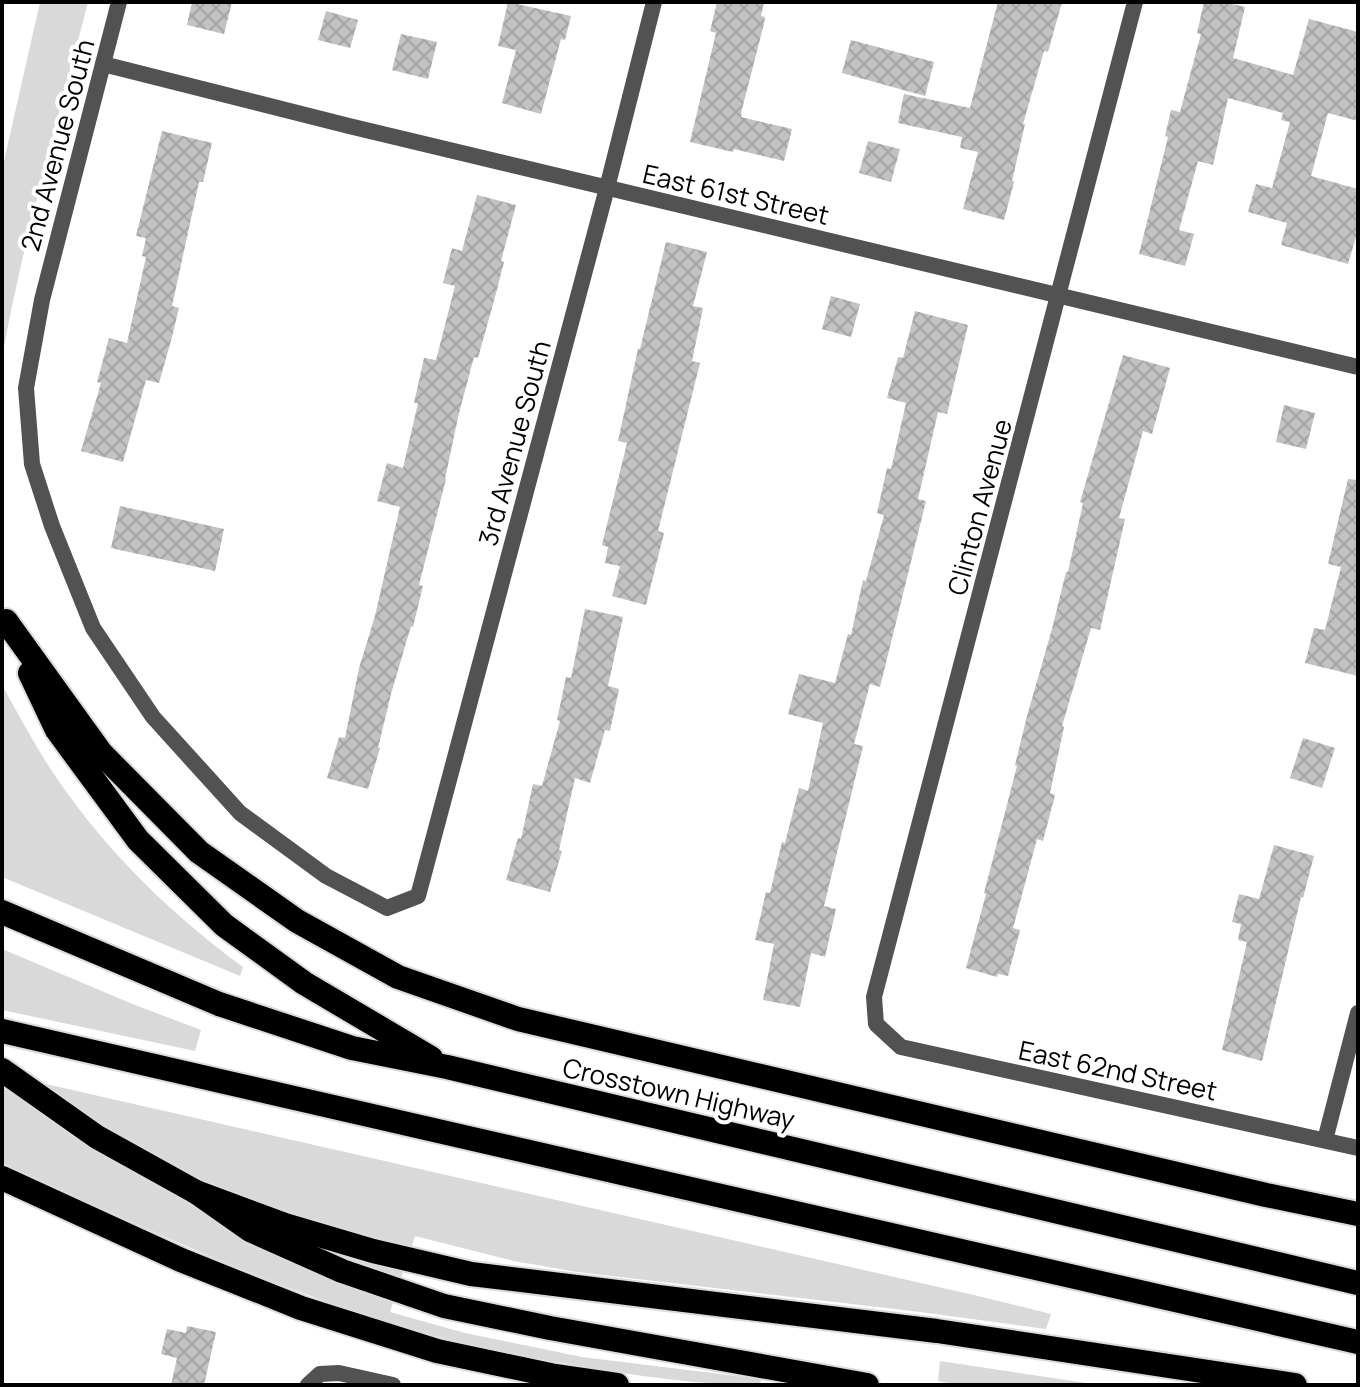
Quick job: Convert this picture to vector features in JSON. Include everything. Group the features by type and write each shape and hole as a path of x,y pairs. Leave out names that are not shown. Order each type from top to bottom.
{"highway":[{"path":"4,614 57,730 138,840 224,925 258,950 304,983 447,1067"},
{"path":"4,614 101,753 199,852 297,921 398,977 518,1019 1358,1214"},
{"name":"Crosstown Highway","path":"2,912 219,1004 352,1048 447,1067 1358,1283"},
{"path":"2,1031 1358,1342"},
{"path":"2,1070 97,1137 196,1192 250,1230 342,1271 444,1306 867,1385"},
{"path":"2,1178 181,1260 301,1308 437,1351 555,1376 617,1385"},
{"path":"196,1192 285,1225 373,1251 471,1274 937,1331 1295,1385"}],"street":[{"name":"2nd Avenue South","path":"119,2 42,300 26,388 32,464 52,526 93,628 153,717 240,813 326,876 387,908 418,896"},
{"name":"3rd Avenue South","path":"418,896 654,2"},
{"name":"Clinton Avenue","path":"876,1024 874,997 1135,2"},
{"name":"East 61st Street","path":"103,64 334,123 1358,367"},
{"path":"1325,1140 1358,1013"},
{"name":"East 62nd Street","path":"876,1024 901,1047 1358,1148"},
{"path":"314,1380 339,1373 393,1385"}],"shaded area":[{"path":"40,2 88,2 31,223 2,357 2,170"},
{"path":"2,685 50,769 98,833 166,904 243,967 240,976 2,877"},
{"path":"2,949 201,1030 195,1051 2,1010"},
{"path":"2,1074 1051,1314 1046,1329 577,1272 514,1261 415,1236 390,1312 465,1333 582,1357 761,1379 760,1385 669,1379 579,1366 462,1343 370,1317 263,1278 2,1163"},
{"path":"940,1361 1100,1385 959,1385 938,1381"}],"building":[{"path":"192,2 232,2 224,34 187,25"},
{"path":"508,2 571,16 565,40 561,39 541,114 502,103 516,50 498,46"},
{"path":"717,2 764,2 761,16 765,17 764,24 741,117 792,129 784,161 690,142 716,33 710,31"},
{"path":"998,2 1062,2 1023,124 1014,182 1004,220 963,209 978,152 960,148 962,137 898,123 904,94 970,108"},
{"path":"1204,2 1245,7 1233,58 1293,75 1309,19 1358,32 1358,121 1328,113 1311,176 1358,189 1358,230 1348,264 1281,245 1287,223 1248,212 1256,184 1272,188 1290,122 1281,120 1283,113 1228,98 1213,165 1198,161 1179,230 1194,234 1185,266 1139,254 1168,137 1165,136 1171,110 1180,112 1201,34 1197,33"},
{"path":"326,11 358,20 350,48 318,40"},
{"path":"401,34 437,42 428,79 392,70"},
{"path":"851,40 934,62 925,96 842,73"},
{"path":"162,131 212,143 203,182 199,182 172,306 179,308 172,337 159,383 146,380 123,462 81,451 101,383 97,382 109,338 127,343 146,257 142,256 146,238 136,236"},
{"path":"868,141 900,149 891,182 859,173"},
{"path":"477,195 516,205 495,297 459,413 419,585 423,586 391,694 368,789 327,778 339,737 345,738 359,668 375,616 400,507 377,501 387,463 403,468 418,403 414,403 424,358 436,360 455,286 443,283 452,248 462,251"},
{"path":"666,242 707,252 693,306 703,308 692,361 700,363 658,531 664,533 646,605 612,596 620,566 605,563 608,547 602,545 627,443 618,441"},
{"path":"831,296 860,304 851,337 822,329"},
{"path":"915,311 968,325 947,414 938,412 918,499 926,501 880,687 870,684 854,744 863,746 824,906 836,909 825,957 811,953 800,1007 763,1000 774,944 755,940 766,892 770,893 799,788 808,791 823,723 788,714 799,674 835,683 848,634 851,635 863,580 866,581 884,515 877,513 906,403 887,398 898,357 903,358"},
{"path":"1123,355 1170,368 1152,434 1143,431 1119,518 1125,519 1100,630 1091,628 1062,726 1050,793 1055,795 1043,841 1037,839 1013,928 1020,930 1008,976 998,974 997,977 966,968 1027,716 1068,572 1083,503 1080,502"},
{"path":"1284,405 1315,413 1306,449 1276,442"},
{"path":"1348,479 1358,480 1358,676 1305,663 1314,628 1325,630 1341,567 1328,564"},
{"path":"120,506 224,529 215,571 111,548"},
{"path":"585,609 623,617 608,686 619,689 610,731 605,730 590,783 575,778 559,850 562,851 550,892 506,880 518,838 521,839 533,784 542,786 560,721 557,720 566,677 571,678"},
{"path":"1303,738 1335,748 1322,788 1290,778"},
{"path":"1274,845 1314,856 1301,897 1262,1061 1222,1050 1247,942 1238,940 1241,924 1232,922 1239,894 1259,899"},
{"path":"187,1326 216,1332 204,1385 171,1385 177,1358 161,1354 167,1329 186,1333"}]}
